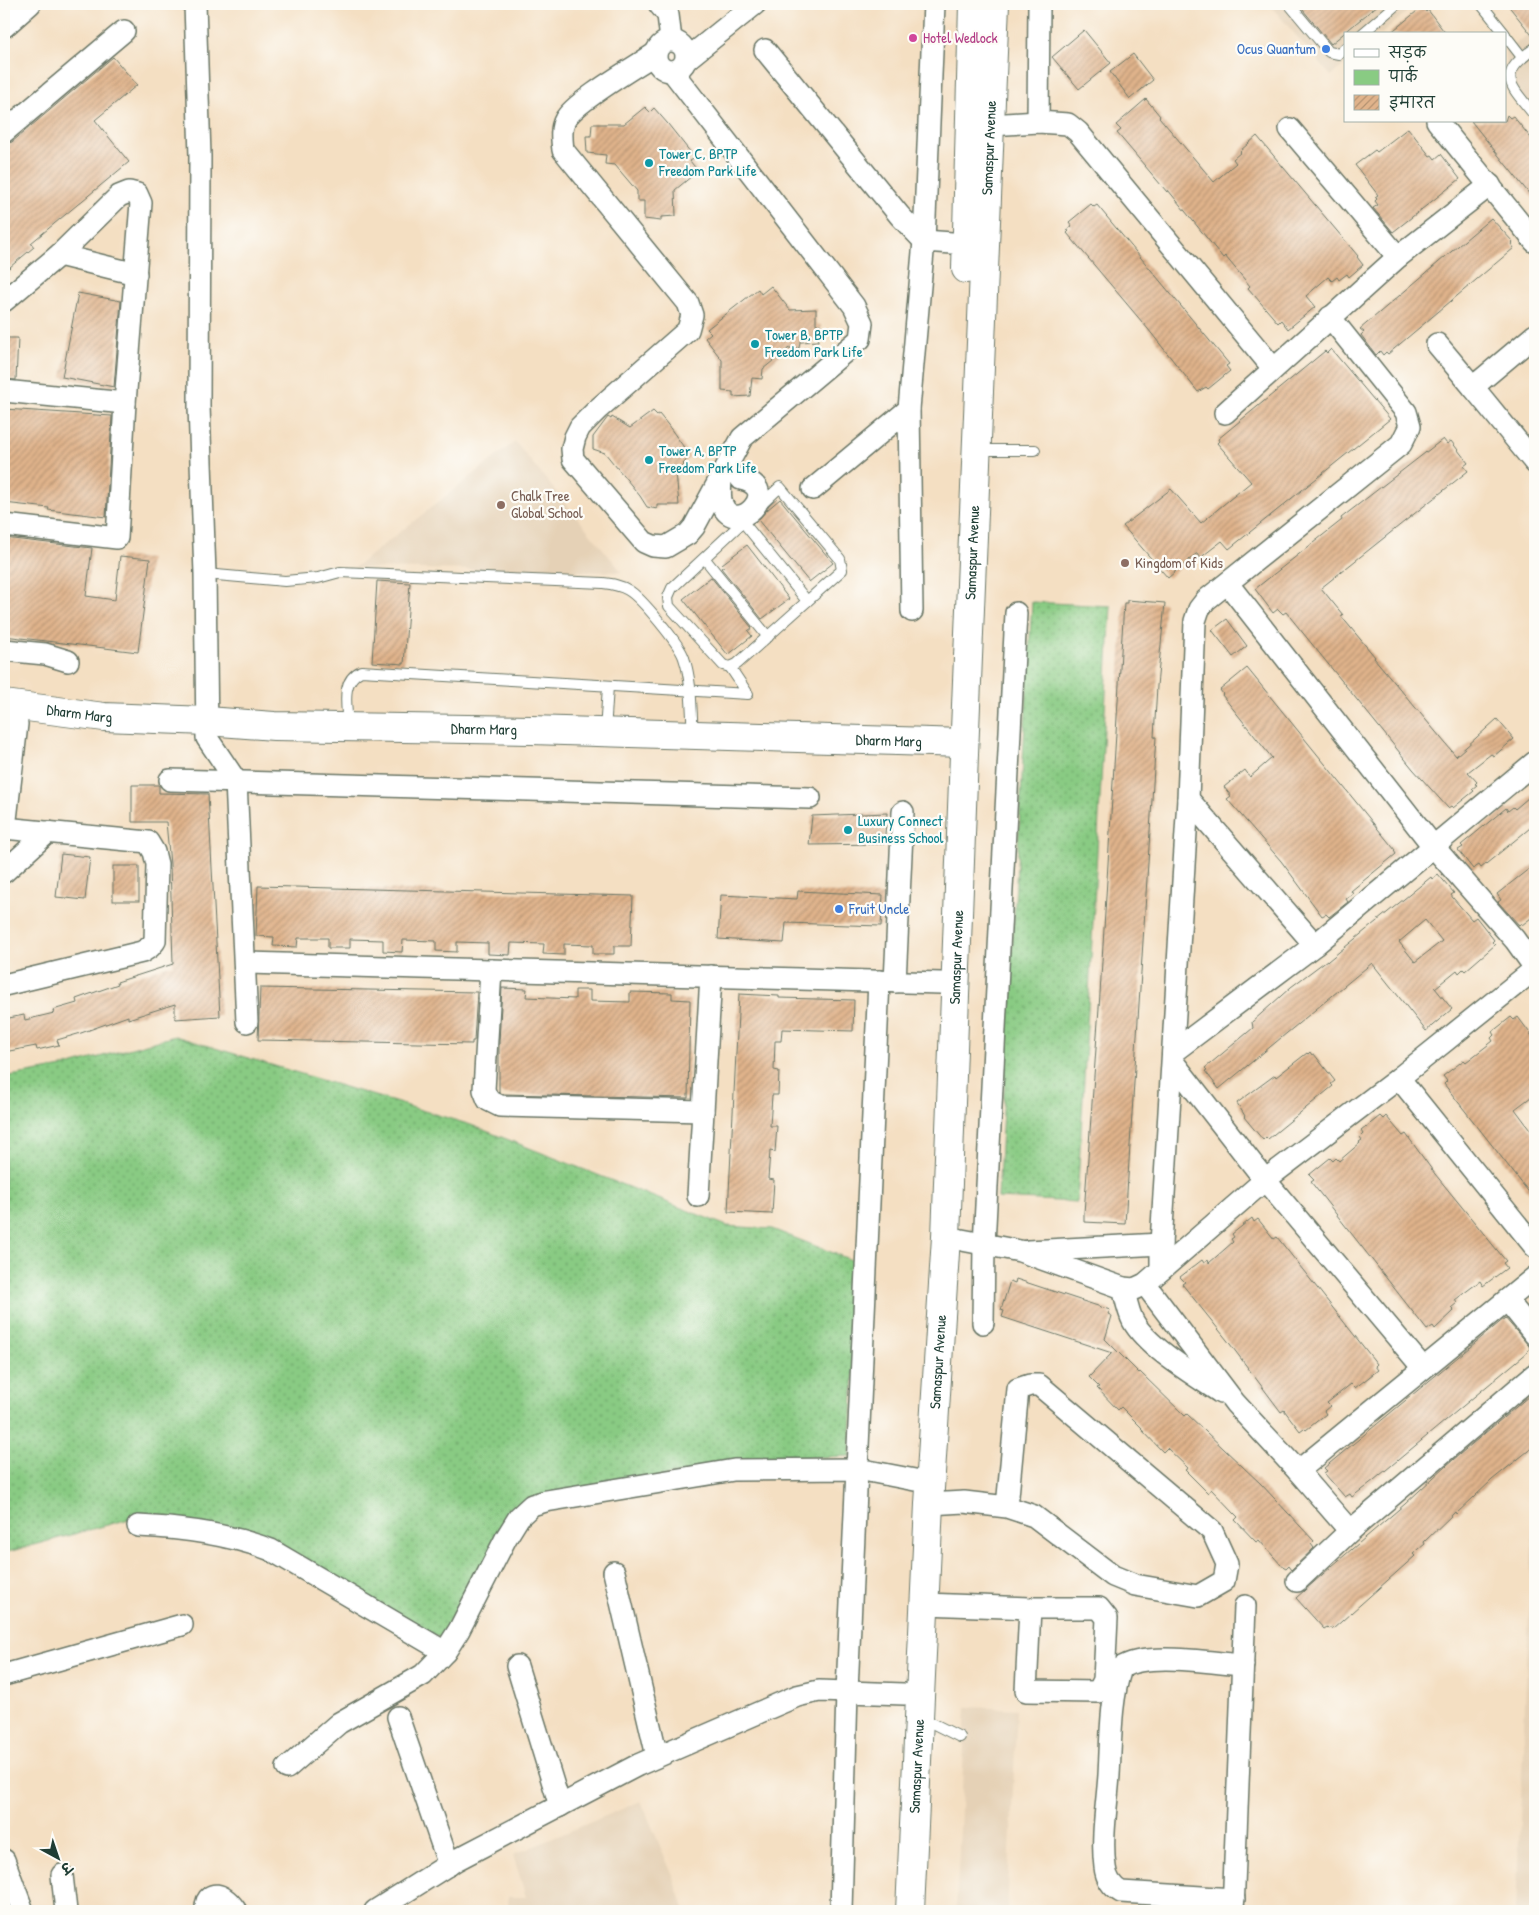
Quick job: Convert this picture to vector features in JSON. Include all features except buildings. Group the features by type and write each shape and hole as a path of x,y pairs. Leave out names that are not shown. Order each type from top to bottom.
{"main road":[{"name":"Samaspur Avenue","path":"893,1911 908,1776 920,1717 929,1504 946,1237 958,751 966,244 973,4"},
{"name":"Samaspur Avenue","path":"910,1911 908,1776 904,1694 941,983 958,751 976,450 995,4"},
{"name":"Dharm Marg","path":"8,717 104,717 207,730 958,751"},
{"name":"Dharm Marg","path":"207,730 274,726 605,732 693,735 958,751"}],"street":[{"path":"4,27 30,4"},
{"path":"195,4 200,156 199,406 205,574 207,730 236,782 247,1022"},
{"path":"659,4 668,15 664,46 657,62 663,69 679,65 755,4"},
{"path":"912,611 909,409 924,241 934,4"},
{"path":"1038,122 1039,4"},
{"path":"4,132 124,32"},
{"path":"664,46 579,105 565,119 561,133 563,150 688,302 692,315 688,330 580,427 574,437 572,449 573,459 644,542 653,546 666,547 688,534 731,477 742,438 860,339 862,323 854,306 679,65"},
{"path":"765,50 900,216 924,241 966,244"},
{"path":"990,125 1038,122 1068,124 1078,132 1272,368"},
{"path":"1439,122 1535,242"},
{"path":"1290,129 1398,257"},
{"path":"1225,413 1272,368 1398,257 1490,185"},
{"path":"4,302 59,255 119,196 129,192 137,194 141,203 125,403 118,538 4,525"},
{"path":"59,255 136,274"},
{"path":"1161,1270 1160,1244 1188,800 1195,621 1199,609 1206,600 1401,444 1410,426 1406,412 1330,317"},
{"path":"1473,388 1535,335"},
{"path":"1437,344 1535,463"},
{"path":"4,391 125,403"},
{"path":"813,490 909,409"},
{"path":"946,1237 1020,1252 1123,1288 1134,1289 1145,1284 1265,1180 1533,975 1515,940 1434,846 1228,584"},
{"path":"983,1323 984,1245 1016,613"},
{"path":"4,650 45,654 68,661"},
{"path":"4,985 142,952 155,941 156,864 154,852 148,842 4,828 8,717"},
{"path":"1173,1057 1314,945 1535,762"},
{"path":"170,780 810,798"},
{"path":"1188,800 1314,945"},
{"path":"841,1911 858,1469 887,981 903,812"},
{"path":"4,872 48,832"},
{"path":"245,963 941,983"},
{"path":"491,970 484,1090 488,1100 500,1106 703,1111"},
{"path":"698,1196 711,976"},
{"path":"1173,1057 1265,1180 1423,1368"},
{"path":"1399,1078 1535,1247"},
{"path":"1020,1252 1160,1244"},
{"path":"1298,1471 1535,1277"},
{"path":"1145,1284 1235,1403 1350,1531"},
{"path":"1123,1288 1134,1324 1150,1341 1175,1362 1235,1403"},
{"path":"1507,1300 1535,1335"},
{"path":"1297,1581 1350,1531 1535,1374"},
{"path":"929,1504 964,1502 1007,1507 1034,1516 1114,1576 1135,1585 1198,1596 1224,1582 1227,1564 1212,1531 1038,1385 1030,1385 1018,1389 1007,1507"},
{"path":"287,1768 339,1723 424,1675 445,1652 459,1630 506,1538 519,1517 532,1505 546,1501 734,1470 858,1469 915,1480"},
{"path":"138,1526 220,1535 250,1542 271,1550 445,1652"},
{"path":"614,1572 657,1756"},
{"path":"925,1604 1030,1608 1099,1608 1107,1618 1104,1680 1098,1692 1026,1691 1030,1608"},
{"path":"1243,1666 1188,1660 1143,1660 1128,1663 1121,1668 1115,1694 1104,1843 1105,1869 1108,1880 1121,1892 1234,1905 1243,1666 1245,1606"},
{"path":"4,1675 182,1625"},
{"path":"517,1666 560,1806"},
{"path":"375,1911 449,1865 657,1756 796,1696 818,1691 904,1694"},
{"path":"398,1718 449,1865"},
{"path":"4,1860 23,1911"},
{"path":"62,1875 66,1911"},
{"path":"206,1911 207,1900 210,1896 216,1894 226,1899 236,1911"}],"lane":[{"path":"1288,4 1328,52 1339,54 1344,49"},
{"path":"1364,32 1397,4"},
{"path":"1481,4 1503,32"},
{"path":"1506,35 1522,57"},
{"path":"1535,48 1522,57 1512,69 1509,78 1535,116"},
{"path":"976,450 1035,450"},
{"path":"780,487 840,559 842,570 737,664 730,667 723,665 669,606 668,597 672,588 743,522 780,487"},
{"path":"743,522 807,601"},
{"path":"705,559 768,637"},
{"path":"205,574 285,581 318,578 340,572 603,583 618,586 629,590 638,598 681,649 685,659 693,735"},
{"path":"348,727 346,690 349,680 362,671 748,694 730,667"},
{"path":"605,732 608,686"},
{"path":"920,1717 960,1737"}],"shaded area":[{"name":"Ocus Quantum","path":"1269,4 1416,4 1383,32 1344,32 1344,65 1331,76"},
{"path":"1535,29 1535,121 1506,82 1506,51"},
{"name":"Chalk Tree Global School","path":"515,442 622,572 354,568"},
{"path":"1535,1472 1535,1911 1516,1911"},
{"path":"966,1707 1017,1709 1007,1911 956,1911"},
{"path":"641,1801 675,1881 685,1911 509,1911 508,1897 526,1897 513,1855"}],"green space":[{"path":"1032,602 1111,606 1077,1202 998,1198"},
{"path":"175,1036 471,1125 727,1226 772,1229 859,1263 850,1456 767,1459 533,1498 445,1641 259,1536 144,1515 4,1553 4,1077 63,1067"}],"place":[{"name":"Hotel Wedlock","path":"913,38"},
{"name":"Ocus Quantum","path":"1326,49"},
{"name":"Tower C, BPTP Freedom Park Life","path":"649,163"},
{"name":"Tower B, BPTP Freedom Park Life","path":"755,344"},
{"name":"Tower A, BPTP Freedom Park Life","path":"649,460"},
{"name":"Chalk Tree Global School","path":"501,505"},
{"name":"Kingdom of Kids","path":"1125,563"},
{"name":"Luxury Connect Business School","path":"848,830"},
{"name":"Fruit Uncle","path":"839,909"}]}
